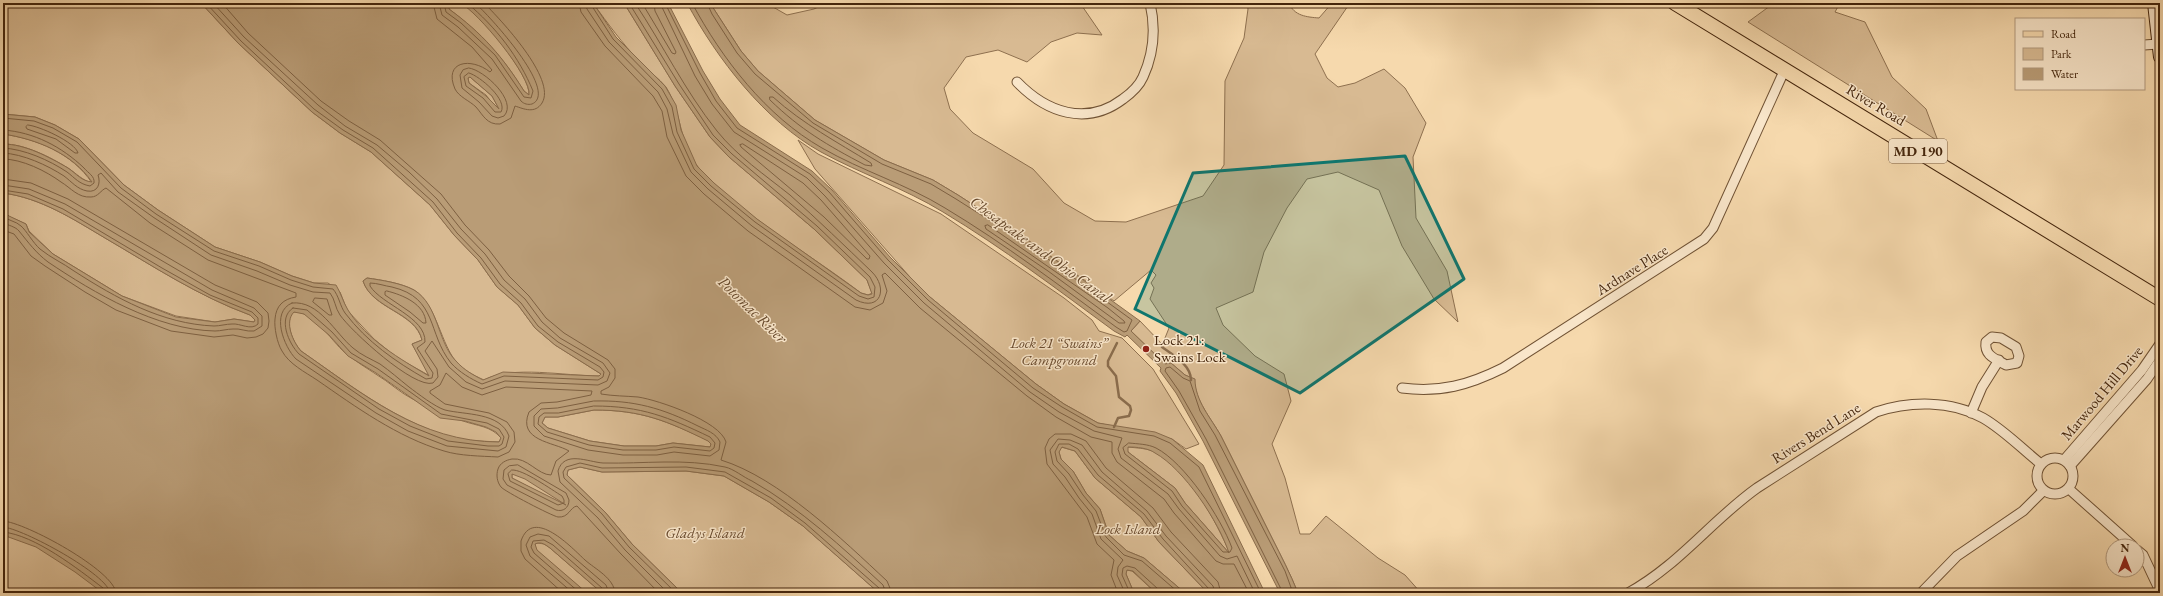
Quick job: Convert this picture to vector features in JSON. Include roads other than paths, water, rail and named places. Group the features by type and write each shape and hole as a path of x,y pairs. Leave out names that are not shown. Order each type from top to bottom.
{"main road":[{"name":"River Road","path":"1675,3 2160,299"},
{"path":"2154,3 2160,57"}],"street":[{"path":"1017,82 1040,102 1069,114 1103,110 1115,105 1131,94 1143,78 1154,46 1154,23 1150,3"},
{"path":"2145,45 2158,44"},
{"name":"Ardnave Place","path":"1402,388 1425,391 1455,386 1486,376 1504,368 1704,239 1713,228 1719,216 1785,69"},
{"name":"Marwood Hill Drive","path":"2067,463 2142,370 2160,344"},
{"path":"1971,413 1982,387 1999,360"},
{"name":"Marwood Hill Drive","path":"2067,463 2147,379 2160,360"},
{"name":"Rivers Bend Lane","path":"1628,593 1660,573 1739,501 1793,464 1876,412 1890,407 1926,404 1956,408 1971,413 1984,418 2041,464"},
{"path":"2052,458 2067,463 2073,478 2068,489 2056,495 2043,491 2036,478 2037,470 2041,464 2052,458"},
{"path":"2068,489 2124,538"},
{"path":"1922,593 1957,556 2023,511 2043,491"},
{"path":"2145,557 2160,591"}],"water":[{"name":"Potomac River","path":"201,3 449,3 449,9 472,27 491,46 500,56 524,91 529,95 528,86 522,74 502,45 478,18 460,3 593,3 616,37 665,86 676,105 681,130 697,166 714,183 757,219 861,293 868,295 872,294 867,280 814,229 729,157 710,137 675,86 624,3 668,3 703,71 720,99 740,125 812,171 832,190 890,257 930,297 1036,384 1064,404 1098,423 1155,432 1172,439 1203,465 1265,593 1208,593 1159,542 1141,517 1095,478 1075,451 1062,447 1059,452 1061,459 1073,471 1086,493 1100,509 1109,535 1127,551 1144,558 1185,593 1156,593 1133,571 1127,570 1126,574 1134,593 879,593 803,526 769,502 724,476 686,471 602,472 580,467 568,470 567,475 605,512 632,544 682,593 602,593 550,548 539,543 535,544 537,550 587,593 103,593 75,572 36,547 3,535 3,210 9,216 26,224 29,232 53,254 122,296 176,317 215,322 234,319 254,322 255,320 250,315 194,290 56,210 30,199 3,193 3,144 20,146 37,152 68,168 82,179 92,182 84,172 64,155 40,144 15,136 3,134 3,114 35,117 55,125 79,139 124,185 158,210 215,247 260,262 292,276 314,283 336,285 348,310 374,340 396,356 429,376 412,344 422,340 418,331 412,323 403,316 375,298 363,281 367,278 403,285 414,290 422,297 433,314 450,353 462,367 483,380 503,372 599,376 601,374 555,345 535,328 518,305 497,287 478,260 454,235 430,205 371,152 340,133 312,112 238,43","holes":["470,77 492,96 499,109 486,96 469,83 468,78","294,312 304,314 329,335 348,356 376,373 440,418 465,421 486,427 496,432 501,438 499,442 470,440 443,434 418,425 370,399 301,351 295,343 291,332 291,316","594,410 626,412 667,422 708,441 711,444 710,447 673,443 656,446 624,446 590,441 548,428 542,423 545,417 558,417","1128,447 1142,448 1152,451 1166,461 1189,483 1209,512 1224,540 1229,553 1185,503 1175,488 1128,452","512,474 525,479 566,505 512,478"]},
{"name":"Chesapeake and Ohio Canal","path":"687,3 710,3 741,51 758,71 815,120 884,160 933,180 958,195 1032,243 1140,321 1131,331 1165,364 1171,363 1185,375 1195,379 1198,395 1204,409 1221,436 1298,593 1280,593 1203,441 1176,393 1160,371 1161,368 1127,335 1125,337 1114,331 1009,255 928,203 836,160 800,139 781,124 744,87 713,46"}],"waterway":[{"path":"1114,427 1118,418 1129,416 1131,410 1130,406 1119,397 1116,376 1108,366 1108,361 1117,343"},
{"path":"1162,347 1185,365 1191,380"}],"place":[{"name":"Lock 21: Swains Lock","path":"1146,349"}],"park label":[{"name":"Lock 21 “Swains” Campground","path":"1059,352"},
{"name":"Lock Island","path":"1128,529"},
{"name":"Gladys Island","path":"705,533"}]}
